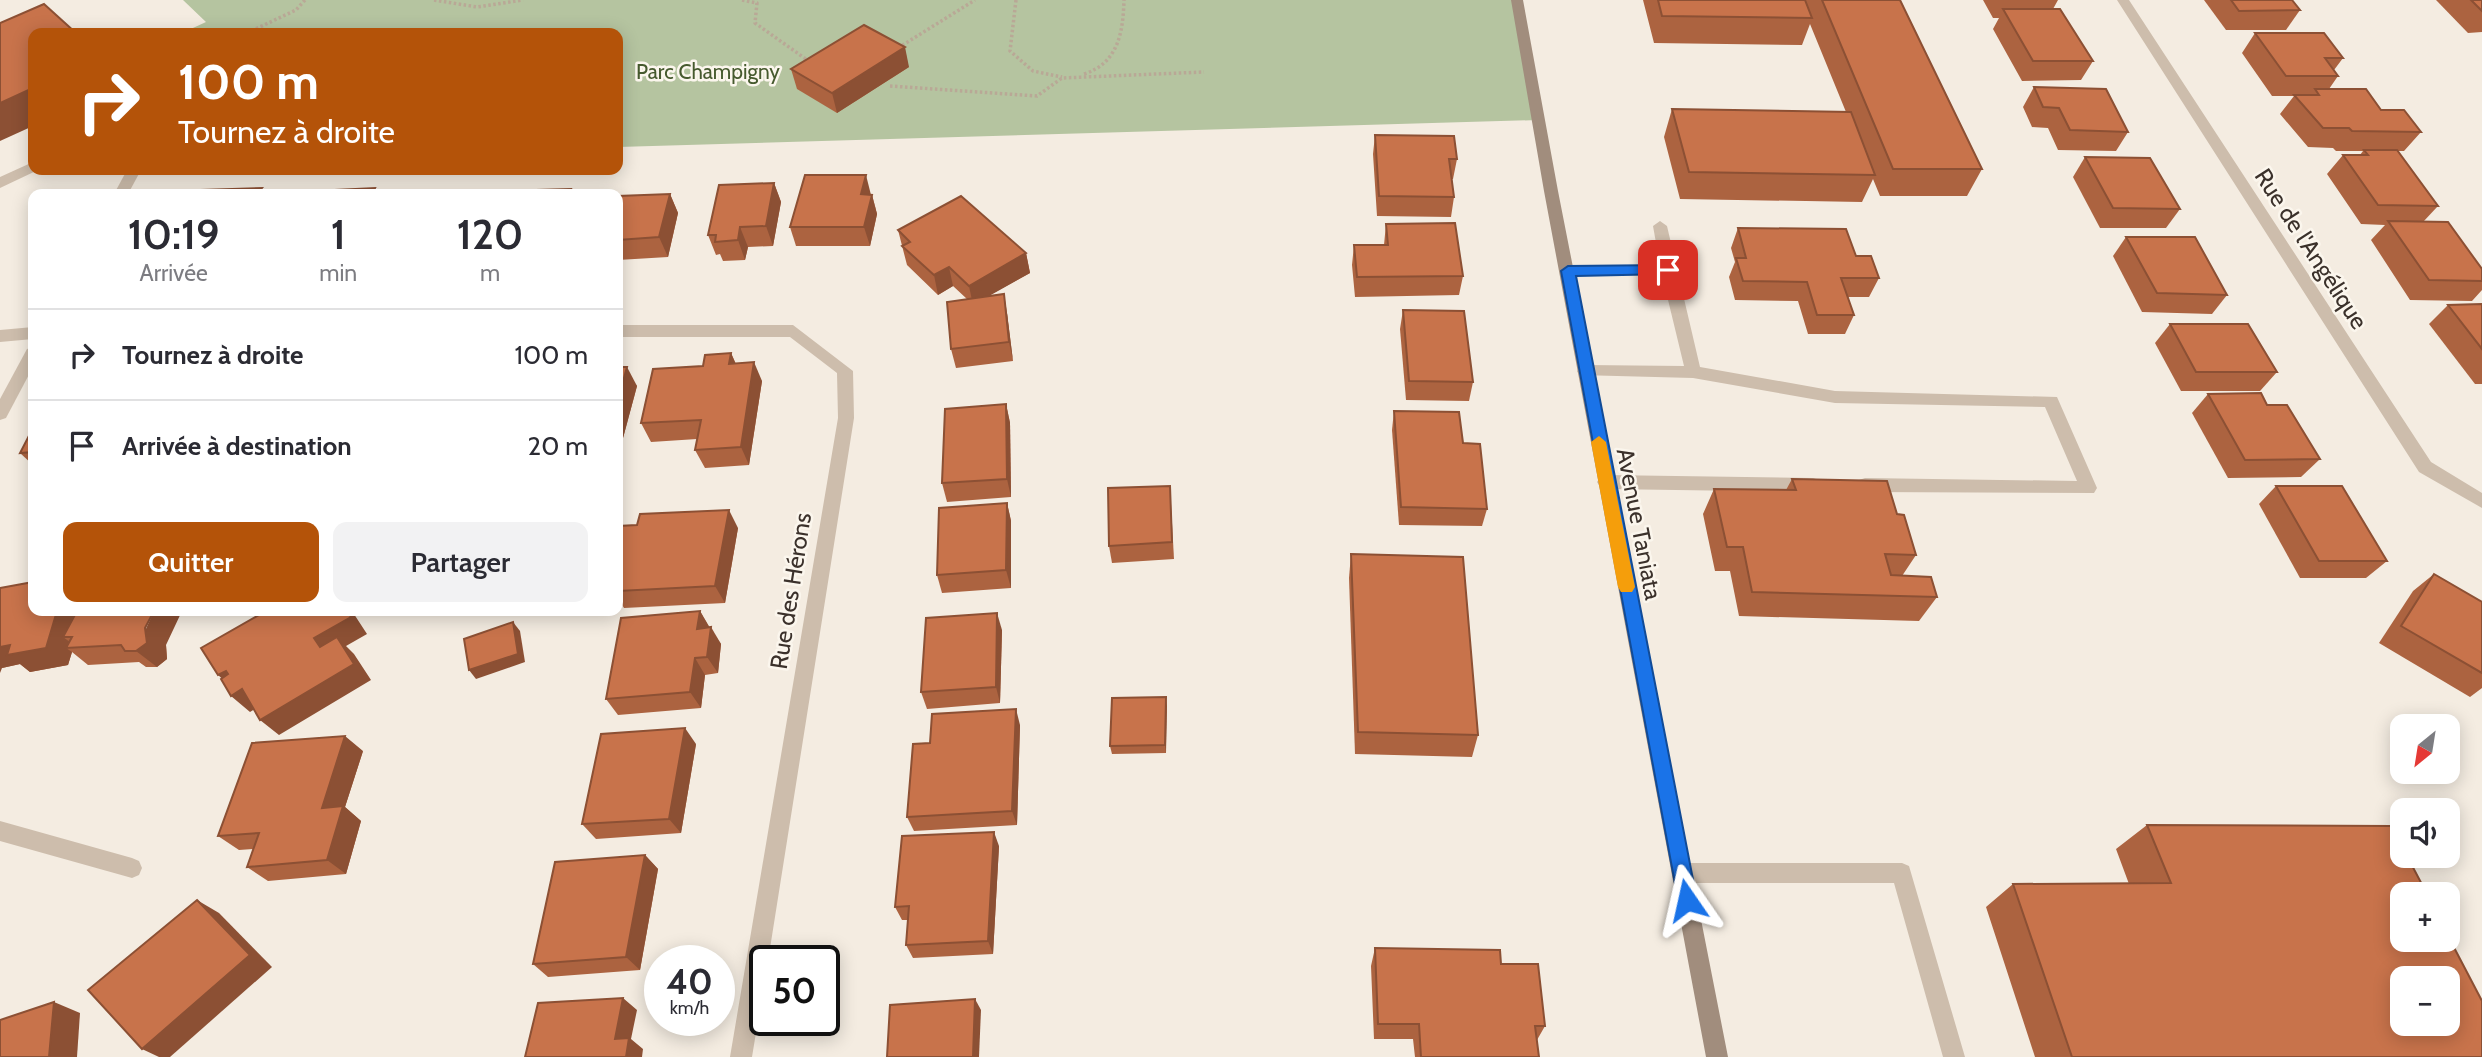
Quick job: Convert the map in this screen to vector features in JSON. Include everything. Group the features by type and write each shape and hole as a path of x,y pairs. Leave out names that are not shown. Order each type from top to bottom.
{"main road":[{"name":"Avenue Taniata","path":"1517,0 1550,191 1568,271 1717,1057"}],"street":[{"name":"Rue de l'Angélique","path":"2123,0 2425,467 2482,501"},
{"path":"0,183 28,169"},
{"path":"1660,226 1693,372"},
{"path":"1568,271 1668,270"},
{"name":"Rue des Hérons","path":"623,331 793,331 845,371 846,418 741,1057"},
{"path":"0,336 28,333"},
{"path":"0,414 28,362"},
{"path":"1585,371 1693,372 1835,397 2051,401 2088,488 1854,485"},
{"path":"1606,482 1826,485"},
{"path":"0,831 132,868"},
{"path":"1682,873 1902,873 1954,1057"}],"path":[{"path":"258,28 296,10 305,0"},
{"path":"434,0 477,7 523,0"},
{"path":"742,0 757,3 755,23 819,68"},
{"path":"893,51 975,0"},
{"path":"1016,0 1010,51 1033,71 1062,78 1204,72"},
{"path":"890,86 1037,96 1062,78 1092,73 1108,58 1123,32 1124,0"}],"green space":[{"name":"Parc Champigny","path":"183,0 1520,0 1538,120 623,147 623,28 193,28 206,22"}],"building":[{"path":"1658,0 1805,0 1812,18 1662,16"},
{"path":"1822,0 1900,0 1982,169 1893,169"},
{"path":"2231,0 2292,0 2300,10 2239,11"},
{"path":"2471,0 2482,0 2482,11"},
{"path":"44,4 70,28 28,28 28,90 0,103 0,23"},
{"path":"2003,9 2060,9 2093,61 2033,61"},
{"path":"864,25 905,47 832,93 791,69"},
{"path":"2255,33 2324,33 2343,58 2325,58 2338,76 2286,76"},
{"path":"2034,87 2106,89 2128,132 2070,130 2059,108 2043,107"},
{"path":"2315,89 2366,89 2381,110 2404,110 2421,132 2323,128 2294,95 2319,95"},
{"path":"1672,109 1851,112 1875,175 1689,172"},
{"path":"1375,135 1454,136 1457,159 1449,159 1454,197 1379,196"},
{"path":"2364,150 2397,150 2438,206 2378,205 2343,155 2368,155"},
{"path":"2085,157 2150,158 2180,209 2113,208"},
{"path":"805,175 866,175 861,194 872,195 864,227 790,227"},
{"path":"774,183 766,226 740,227 738,240 715,242 716,235 708,235 719,185"},
{"path":"670,194 659,237 623,240 623,196"},
{"path":"961,196 1026,253 969,286 949,267 934,275 902,246 910,242 898,230"},
{"path":"2388,221 2448,222 2482,269 2482,281 2429,280"},
{"path":"1455,223 1463,276 1357,277 1354,245 1388,245 1386,224"},
{"path":"1738,228 1846,229 1856,256 1871,256 1879,278 1841,278 1854,315 1817,315 1807,282 1743,281 1736,258 1746,258"},
{"path":"2126,237 2195,237 2227,295 2157,293"},
{"path":"1004,294 1009,342 951,349 947,302"},
{"path":"2482,304 2482,349 2448,305"},
{"path":"1403,310 1464,311 1473,382 1409,381"},
{"path":"2170,324 2248,324 2277,372 2196,372"},
{"path":"731,353 729,364 754,362 741,447 695,450 701,420 641,423 653,369 703,366 705,355"},
{"path":"2261,393 2267,405 2287,405 2320,459 2245,460 2208,394"},
{"path":"1006,404 1007,479 942,483 945,409"},
{"path":"1394,411 1459,412 1463,443 1480,444 1487,509 1401,507"},
{"path":"28,438 28,452 20,453"},
{"path":"1792,479 1887,481 1897,514 1904,515 1916,555 1885,554 1891,575 1931,577 1937,597 1752,592 1743,547 1727,547 1714,489 1796,490"},
{"path":"1170,486 1172,542 1109,546 1108,488"},
{"path":"2276,486 2342,486 2387,561 2319,561"},
{"path":"1007,503 1006,570 937,575 939,508"},
{"path":"729,510 715,586 623,591 623,526 637,525 640,514"},
{"path":"1351,554 1463,557 1478,735 1358,732"},
{"path":"2434,574 2482,602 2482,673 2401,626"},
{"path":"28,583 28,616 56,616 46,648 7,655 10,645 0,647 0,588"},
{"path":"700,611 697,629 711,627 707,657 695,658 690,692 606,699 621,618"},
{"path":"997,613 996,687 921,692 926,618"},
{"path":"74,616 151,616 145,628 147,643 136,651 125,651 121,645 66,648 72,637 63,637"},
{"path":"257,616 350,616 314,638 320,647 337,637 354,664 260,720 242,689 231,696 221,679 228,674 226,671 218,675 201,648"},
{"path":"513,622 518,654 469,670 464,639"},
{"path":"1166,697 1165,745 1110,746 1112,698"},
{"path":"1016,709 1012,811 907,817 913,744 930,743 932,714"},
{"path":"685,728 669,819 582,824 601,734"},
{"path":"345,736 322,808 343,806 327,860 247,867 259,833 218,836 252,743"},
{"path":"2147,825 2390,826 2390,868 2413,868 2421,882 2390,882 2390,952 2456,952 2482,1001 2482,1057 2072,1057 2013,884 2171,883"},
{"path":"994,832 988,941 906,945 909,906 895,907 902,836"},
{"path":"645,855 626,957 533,964 555,862"},
{"path":"197,900 250,955 142,1049 88,990"},
{"path":"1375,948 1500,950 1501,964 1538,964 1545,1026 1535,1026 1539,1057 1421,1057 1419,1024 1378,1024"},
{"path":"623,998 615,1039 629,1038 626,1057 525,1057 538,1003"},
{"path":"975,999 973,1057 887,1057 890,1005"},
{"path":"54,1002 49,1057 0,1057 0,1020"}],"slow traffic":[{"path":"1599,442 1627,587"}],"route":[{"path":"1668,270 1568,271 1687,900"}]}
